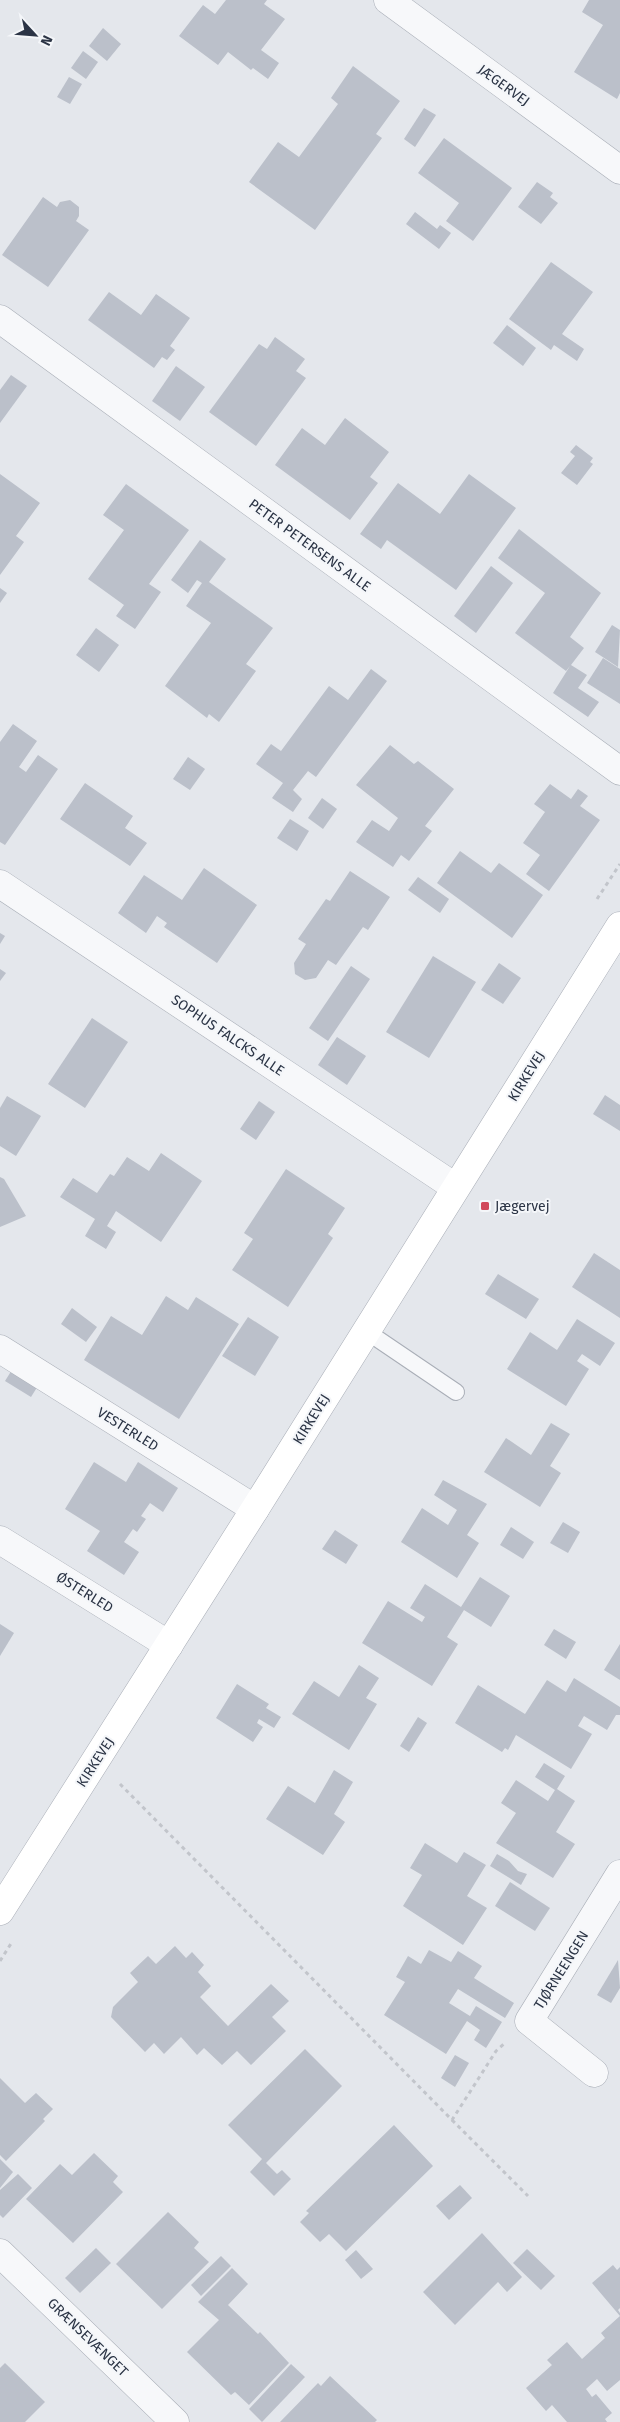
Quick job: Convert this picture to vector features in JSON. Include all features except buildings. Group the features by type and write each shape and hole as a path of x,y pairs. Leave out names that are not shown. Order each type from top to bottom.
{"main road":[{"name":"KIRKEVEJ","path":"0,1911 255,1509 620,926"}],"street":[{"name":"JÆGERVEJ","path":"388,0 620,170"},
{"name":"PETER PETERSENS ALLE","path":"0,319 620,771"},
{"name":"SOPHUS FALCKS ALLE","path":"0,884 455,1187"},
{"name":"VESTERLED","path":"0,1349 255,1509"},
{"name":"ØSTERLED","path":"0,1540 169,1644"},
{"name":"TJØRNEENGEN","path":"594,2073 529,2021 620,1874"},
{"name":"GRÆNSEVÆNGET","path":"0,2253 175,2422"}],"lane":[{"path":"366,1331 456,1392"}],"path":[{"path":"96,1759 528,2196"},
{"path":"452,2120 496,2051 529,2021"}],"place":[{"name":"Jægervej","path":"485,1206"}]}
